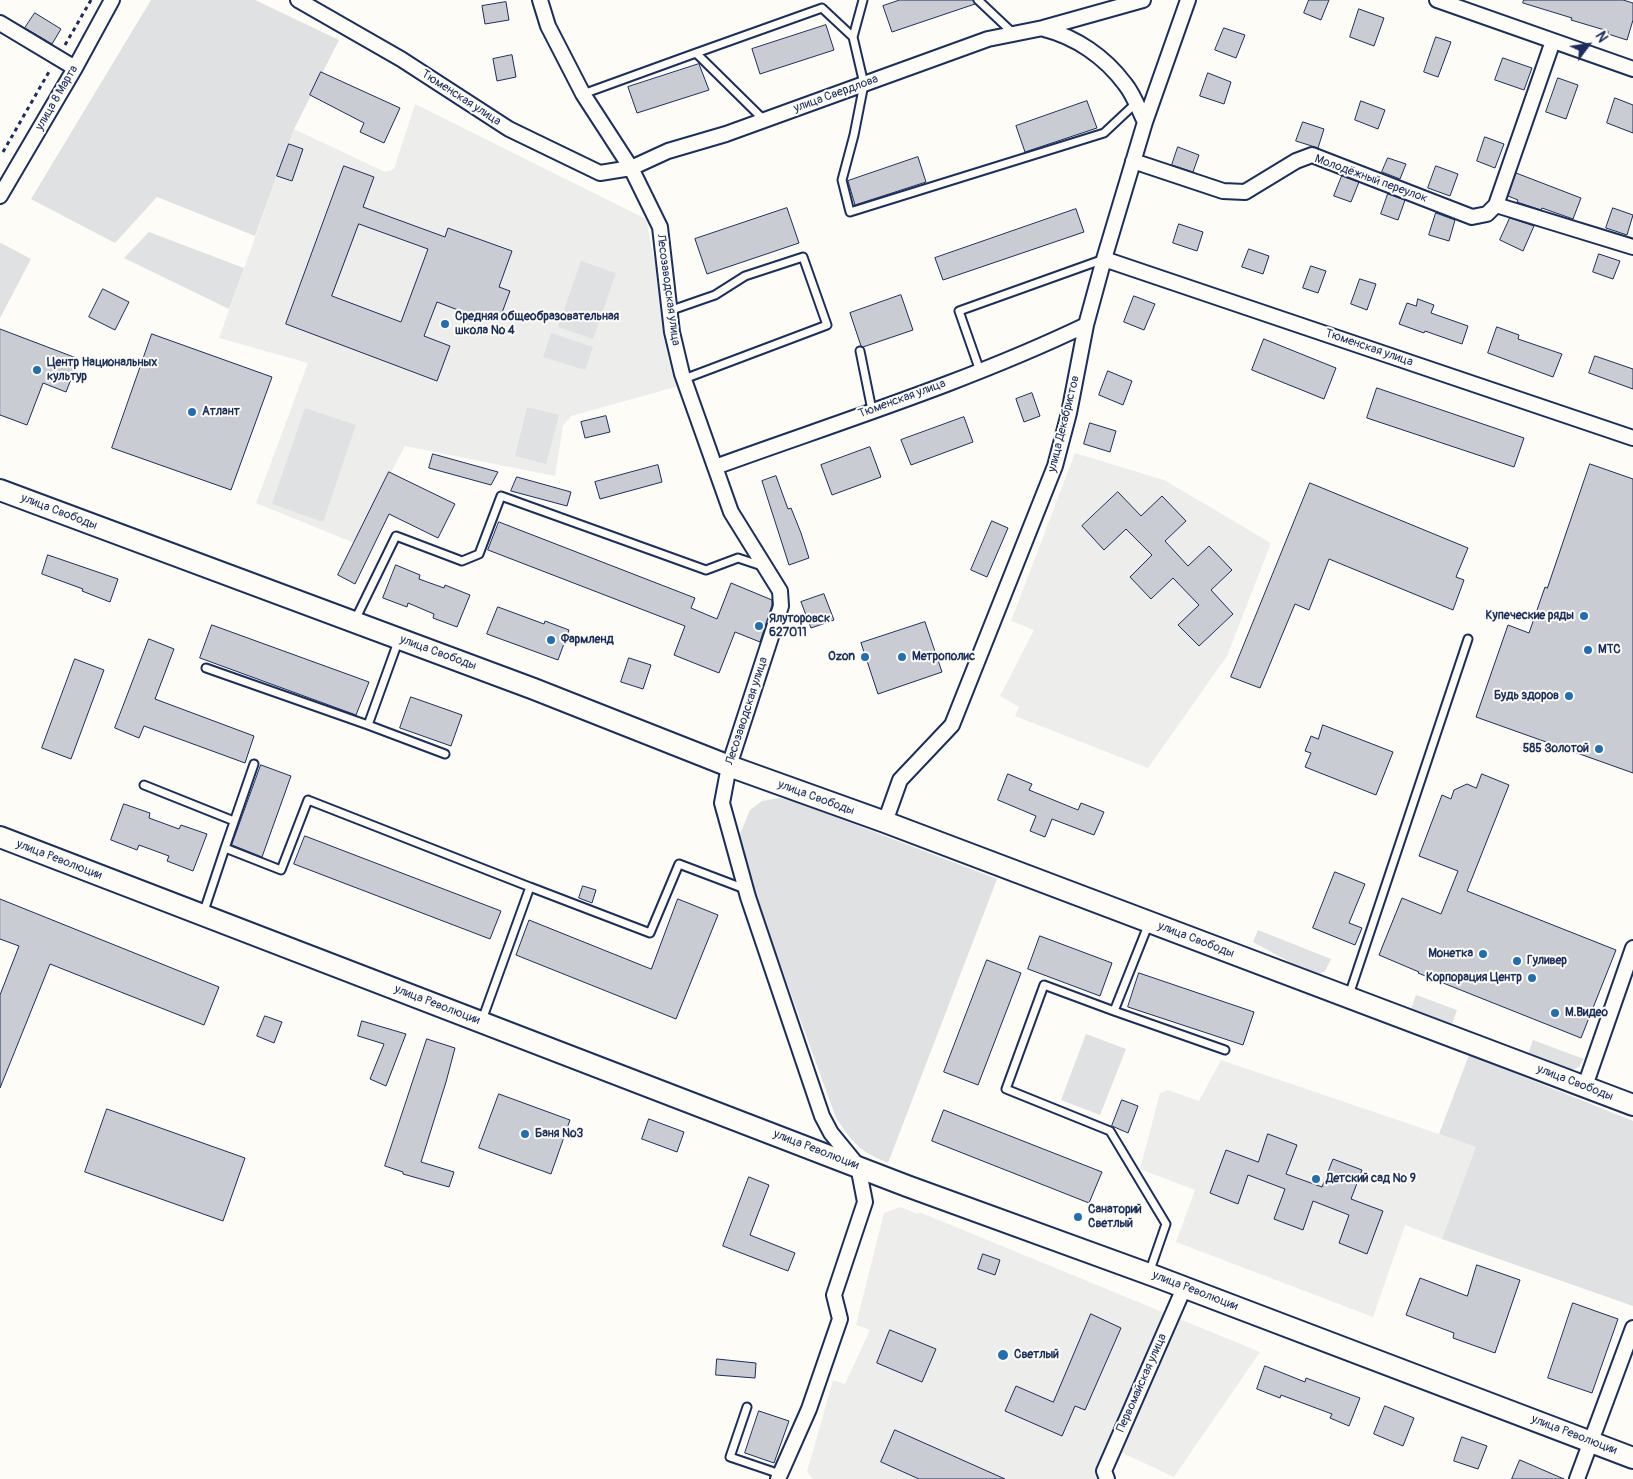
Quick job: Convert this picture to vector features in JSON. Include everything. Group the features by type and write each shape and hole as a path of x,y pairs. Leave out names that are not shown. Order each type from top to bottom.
{"street":[{"name":"улица 8 Марта","path":"0,196 4,178 75,68 112,0"},
{"name":"Тюменская улица","path":"298,0 401,59 509,130 600,173 631,168"},
{"name":"Лесозаводская улица","path":"540,0 548,26 583,94 631,168 660,227 672,332 684,379 731,512 767,567 780,591 781,606 729,766 722,803 746,889 822,1116 831,1133 858,1166 865,1202 834,1295 840,1319 809,1409 779,1477"},
{"name":"улица Свердлова","path":"631,168 668,151 726,134 988,39 1043,28 1142,0"},
{"name":"улица Декабристов","path":"884,822 900,780 952,725 1055,466 1069,413 1086,325 1104,259 1145,122 1188,0"},
{"path":"1437,0 1633,69"},
{"path":"0,23 75,68"},
{"path":"1043,28 1059,33 1099,55 1126,84 1145,122"},
{"path":"1553,41 1496,205 1633,247"},
{"name":"Молодёжный переулок","path":"1133,161 1223,191 1245,192 1296,160 1312,155 1472,217 1487,214 1496,205"},
{"name":"Тюменская улица","path":"1104,259 1633,438"},
{"name":"Тюменская улица","path":"715,467 980,370 1086,325"},
{"name":"улица Свободы","path":"0,490 534,689 729,766 884,822 1633,1105"},
{"name":"улица Революции","path":"0,837 907,1186 1149,1274 1633,1458"},
{"path":"1585,1086 1633,948"},
{"name":"Первомайская улица","path":"1107,1479 1104,1472 1184,1288"},
{"path":"1577,1479 1633,1328"}],"lane":[{"path":"863,0 853,37 864,84 854,135 842,180 850,212 1104,133 1136,104"},
{"path":"978,0 1014,34"},
{"path":"583,94 822,8 853,37"},
{"path":"696,53 764,120"},
{"path":"669,310 715,295 745,276 803,256 827,325 684,379"},
{"path":"980,370 959,311 1104,259"},
{"path":"860,352 872,410"},
{"path":"354,622 396,536 462,561 479,554 501,496 706,570 738,558 767,567"},
{"path":"368,725 399,639"},
{"path":"1348,997 1468,639"},
{"path":"206,668 445,754"},
{"path":"202,915 254,764"},
{"path":"144,785 234,821"},
{"path":"225,848 282,870 308,800 650,934 678,864 746,889"},
{"path":"481,1022 530,887"},
{"path":"1114,1011 1149,922"},
{"path":"1149,1274 1166,1224 1110,1131 1006,1089 1044,985 1225,1050"},
{"path":"746,1407 730,1457 779,1477"}],"path":[{"path":"3,152 91,0"}],"shaded area":[{"path":"151,0 255,0 339,40 294,129 255,236 157,197 115,243 31,199"},
{"name":"Средняя общеобразовательная школа № 4","path":"415,104 646,219 679,386 571,416 563,426 555,476 405,446 354,543 256,503 308,363 219,338 294,129 385,172 394,169"},
{"path":"149,232 244,268 229,309 124,258"},
{"path":"0,244 31,259 0,318"},
{"path":"581,261 616,273 593,339 558,327"},
{"path":"551,333 593,347 585,370 543,357"},
{"path":"527,407 559,415 546,464 515,456"},
{"path":"305,408 356,425 323,522 272,504"},
{"path":"1075,453 1164,480 1271,543 1227,656 1148,768 1015,716 1019,707 1000,696 1034,630 1011,621"},
{"path":"779,798 791,800 997,879 888,1163 870,1155 858,1146 836,1118 751,883 740,834 750,810 762,801"},
{"path":"1258,930 1331,959 1325,971 1319,974 1308,972 1253,942"},
{"path":"1416,995 1457,1010 1452,1024 1411,1009"},
{"path":"1086,1034 1126,1049 1100,1115 1061,1100"},
{"path":"1533,1040 1584,1059 1579,1067 1572,1070 1528,1054"},
{"path":"1469,1055 1633,1121 1633,1306 1442,1239 1476,1147 1439,1134"},
{"name":"Детский сад № 9","path":"1221,1060 1477,1147 1442,1239 1405,1225 1373,1317 1176,1242 1195,1190 1140,1169 1160,1093 1168,1090 1199,1101"},
{"name":"Светлый","path":"901,1207 918,1214 919,1212 1260,1352 1174,1477 1110,1447 1097,1479 813,1479 807,1472 833,1380 845,1384 870,1330 856,1325 884,1213"}],"building":[{"path":"900,0 973,0 975,4 892,32 883,6"},
{"path":"1309,0 1329,0 1321,20 1304,13"},
{"path":"1524,0 1623,0 1633,3 1633,20 1627,40 1608,34 1608,31 1571,20 1572,18 1523,3"},
{"path":"506,2 509,20 485,24 482,6"},
{"path":"1359,9 1384,18 1374,46 1350,37"},
{"path":"35,13 61,29 52,44 25,28"},
{"path":"826,25 834,50 760,74 752,49"},
{"path":"1224,28 1245,35 1236,58 1215,50"},
{"path":"1436,37 1451,42 1438,77 1424,72"},
{"path":"512,55 516,77 497,81 493,59"},
{"path":"1503,58 1532,68 1524,90 1495,80"},
{"path":"699,64 709,90 637,113 628,87"},
{"path":"321,72 400,108 384,143 360,132 364,123 310,95"},
{"path":"1208,73 1231,82 1224,104 1200,96"},
{"path":"1558,78 1578,85 1566,119 1546,112"},
{"path":"1615,98 1633,105 1633,133 1607,123"},
{"path":"1087,101 1097,128 1025,152 1016,126"},
{"path":"1361,101 1385,110 1378,129 1355,120"},
{"path":"1303,122 1324,129 1318,148 1296,141"},
{"path":"1485,137 1504,144 1495,168 1477,161"},
{"path":"289,144 303,149 292,181 277,176"},
{"path":"1178,147 1199,155 1193,172 1172,165"},
{"path":"918,157 926,182 855,205 848,181"},
{"path":"1388,158 1406,164 1400,179 1382,172"},
{"path":"344,166 374,177 363,207 445,237 448,228 512,251 499,287 510,291 499,321 489,317 487,321 437,302 424,336 450,346 437,381 286,324","holes":["359,224 428,249 401,322 332,296"]},
{"path":"1436,166 1458,174 1450,196 1428,188"},
{"path":"1516,173 1581,198 1573,219 1542,208 1541,210 1517,202 1518,200 1508,196"},
{"path":"1342,176 1359,182 1351,202 1334,196"},
{"path":"1388,194 1405,200 1398,220 1381,214"},
{"path":"787,208 799,243 707,274 695,239"},
{"path":"1613,208 1633,215 1627,235 1606,228"},
{"path":"1076,209 1084,232 943,280 935,258"},
{"path":"1436,213 1455,220 1449,241 1429,235"},
{"path":"1510,218 1534,226 1523,251 1500,240"},
{"path":"1179,224 1203,232 1197,251 1173,243"},
{"path":"1249,249 1269,256 1263,274 1242,267"},
{"path":"1599,254 1620,261 1613,279 1593,272"},
{"path":"1311,266 1326,271 1318,293 1303,288"},
{"path":"1360,279 1376,284 1367,310 1351,304"},
{"path":"103,289 129,302 115,330 89,317"},
{"path":"901,295 913,330 863,347 861,346 850,313"},
{"path":"1134,296 1155,304 1144,330 1124,322"},
{"path":"1418,299 1434,305 1431,313 1468,326 1462,344 1399,324 1407,303 1416,306"},
{"path":"1497,327 1519,335 1518,339 1562,354 1553,377 1488,353"},
{"name":"Центр Национальных культур","path":"0,329 79,359 66,392 43,383 27,425 0,415"},
{"name":"Атлант","path":"152,334 272,377 231,490 112,448"},
{"path":"1264,339 1336,368 1324,399 1252,370"},
{"path":"1595,356 1633,369 1633,389 1589,373"},
{"path":"1108,371 1132,381 1123,405 1099,395"},
{"path":"1377,388 1524,438 1514,467 1367,418"},
{"path":"1032,393 1040,416 1024,422 1016,399"},
{"path":"606,416 610,432 585,438 581,422"},
{"path":"964,417 973,442 911,465 901,440"},
{"path":"1090,423 1116,431 1110,452 1084,444"},
{"path":"870,447 881,477 832,495 821,465"},
{"path":"433,454 498,472 491,485 429,468"},
{"name":"Купеческие ряды","path":"1590,464 1633,479 1633,773 1476,717 1508,625 1529,633 1545,587 1547,588"},
{"path":"658,465 662,482 600,499 595,482"},
{"path":"389,472 455,504 438,538 389,514 355,584 338,575"},
{"path":"776,476 788,509 791,508 809,558 789,565 762,481"},
{"path":"517,477 571,492 567,506 511,491"},
{"path":"1310,483 1468,548 1456,577 1464,580 1453,610 1329,559 1309,610 1295,604 1260,688 1231,677"},
{"path":"1118,492 1141,516 1162,496 1186,521 1165,541 1188,566 1209,546 1232,570 1211,590 1233,614 1199,646 1178,625 1199,605 1173,578 1151,599 1130,577 1152,555 1126,529 1104,550 1082,526"},
{"path":"992,521 1008,528 987,577 971,570"},
{"path":"499,522 695,598 691,608 717,619 731,583 772,600 760,642 735,632 719,673 674,655 685,626 488,550"},
{"path":"48,555 118,579 110,602 82,591 83,589 42,574"},
{"path":"396,565 420,575 419,579 444,588 445,585 470,595 457,627 433,618 434,614 408,603 407,607 383,598"},
{"path":"824,594 834,620 811,628 801,602"},
{"path":"498,607 544,624 545,621 569,630 558,660 487,634"},
{"name":"Метрополис","path":"925,622 942,672 878,694 861,643"},
{"path":"212,625 369,682 356,715 200,658"},
{"path":"149,639 174,649 155,699 254,736 245,763 144,726 139,738 115,728"},
{"path":"629,658 651,665 643,689 621,682"},
{"path":"75,659 104,670 71,759 42,748"},
{"path":"411,697 462,715 451,746 400,728"},
{"path":"1323,725 1393,752 1376,795 1305,767 1311,753 1305,751 1311,736 1318,739"},
{"path":"261,765 291,776 262,857 232,845"},
{"path":"1008,774 1032,784 1029,790 1078,810 1081,803 1104,812 1094,835 1052,819 1045,837 1030,831 1036,816 998,800"},
{"name":"Гуливер","path":"1482,774 1509,785 1467,891 1616,950 1581,1038 1418,973 1379,955 1402,898 1441,914 1458,871 1419,856 1442,795 1451,799 1454,790 1467,784 1476,788"},
{"path":"124,804 150,813 149,818 179,829 181,825 207,834 193,871 167,861 169,856 139,845 137,850 111,840"},
{"path":"305,836 501,911 490,939 294,864"},
{"path":"1335,872 1365,884 1349,923 1362,928 1355,945 1313,928"},
{"path":"583,886 596,890 592,903 579,898"},
{"path":"0,899 219,987 204,1025 50,964 0,1088 0,995 19,946 0,939"},
{"path":"678,899 718,915 676,1019 516,955 529,920 651,969"},
{"path":"1040,936 1112,963 1100,996 1028,969"},
{"path":"987,960 1021,973 978,1085 944,1072"},
{"path":"1139,973 1254,1012 1243,1045 1128,1007"},
{"path":"265,1016 282,1022 274,1043 257,1036"},
{"path":"362,1021 406,1034 386,1086 370,1079 384,1044 358,1036"},
{"path":"427,1039 455,1048 421,1162 454,1172 449,1187 403,1174 403,1172 385,1166"},
{"name":"Баня №3","path":"499,1094 570,1120 551,1174 479,1148"},
{"path":"1122,1100 1138,1106 1128,1133 1112,1126"},
{"path":"107,1109 245,1158 223,1221 85,1172"},
{"path":"944,1110 1102,1172 1089,1203 932,1141"},
{"path":"649,1119 684,1132 677,1152 642,1139"},
{"path":"1268,1134 1297,1145 1286,1174 1322,1187 1333,1159 1362,1170 1351,1199 1383,1211 1367,1254 1339,1243 1349,1215 1313,1201 1303,1230 1274,1219 1285,1189 1248,1175 1238,1204 1210,1193 1226,1150 1258,1162"},
{"path":"749,1177 769,1185 750,1235 795,1253 788,1271 723,1246"},
{"path":"983,1254 1000,1260 995,1275 978,1269"},
{"path":"1477,1265 1520,1280 1495,1353 1453,1338 1454,1333 1406,1315 1420,1278 1467,1296"},
{"path":"1573,1303 1618,1319 1592,1393 1548,1378"},
{"path":"1091,1314 1121,1328 1085,1410 1075,1406 1062,1436 1005,1411 1016,1386 1053,1402"},
{"path":"890,1330 936,1349 922,1382 877,1363"},
{"path":"717,1359 756,1363 755,1378 716,1375"},
{"path":"1265,1366 1305,1382 1306,1378 1360,1398 1349,1426 1330,1418 1332,1414 1281,1395 1280,1398 1257,1389"},
{"path":"1385,1406 1414,1418 1403,1446 1374,1434"},
{"path":"759,1411 789,1421 774,1463 745,1453"},
{"path":"895,1430 1005,1479 919,1479 881,1462"},
{"path":"1462,1437 1487,1446 1478,1469 1454,1461"},
{"path":"1520,1460 1564,1479 1512,1479"}],"place":[{"name":"Средняя общеобразовательная школа № 4","path":"445,324"},
{"name":"Центр Национальных культур","path":"37,370"},
{"name":"Атлант","path":"192,412"},
{"name":"Купеческие ряды","path":"1584,616"},
{"name":"Ялуторовск 627011","path":"759,626"},
{"name":"Фармленд","path":"551,640"},
{"name":"МТС","path":"1588,650"},
{"name":"Ozon","path":"865,657"},
{"name":"Метрополис","path":"902,657"},
{"name":"Будь здоров","path":"1569,696"},
{"name":"585 Золотой","path":"1599,749"},
{"name":"Монетка","path":"1483,954"},
{"name":"Гуливер","path":"1517,961"},
{"name":"Корпорация Центр","path":"1532,978"},
{"name":"М.Видео","path":"1555,1013"},
{"name":"Баня №3","path":"525,1134"},
{"name":"Детский сад № 9","path":"1316,1179"},
{"name":"Санаторий Светлый","path":"1078,1217"},
{"name":"Светлый","path":"1003,1355"}]}
